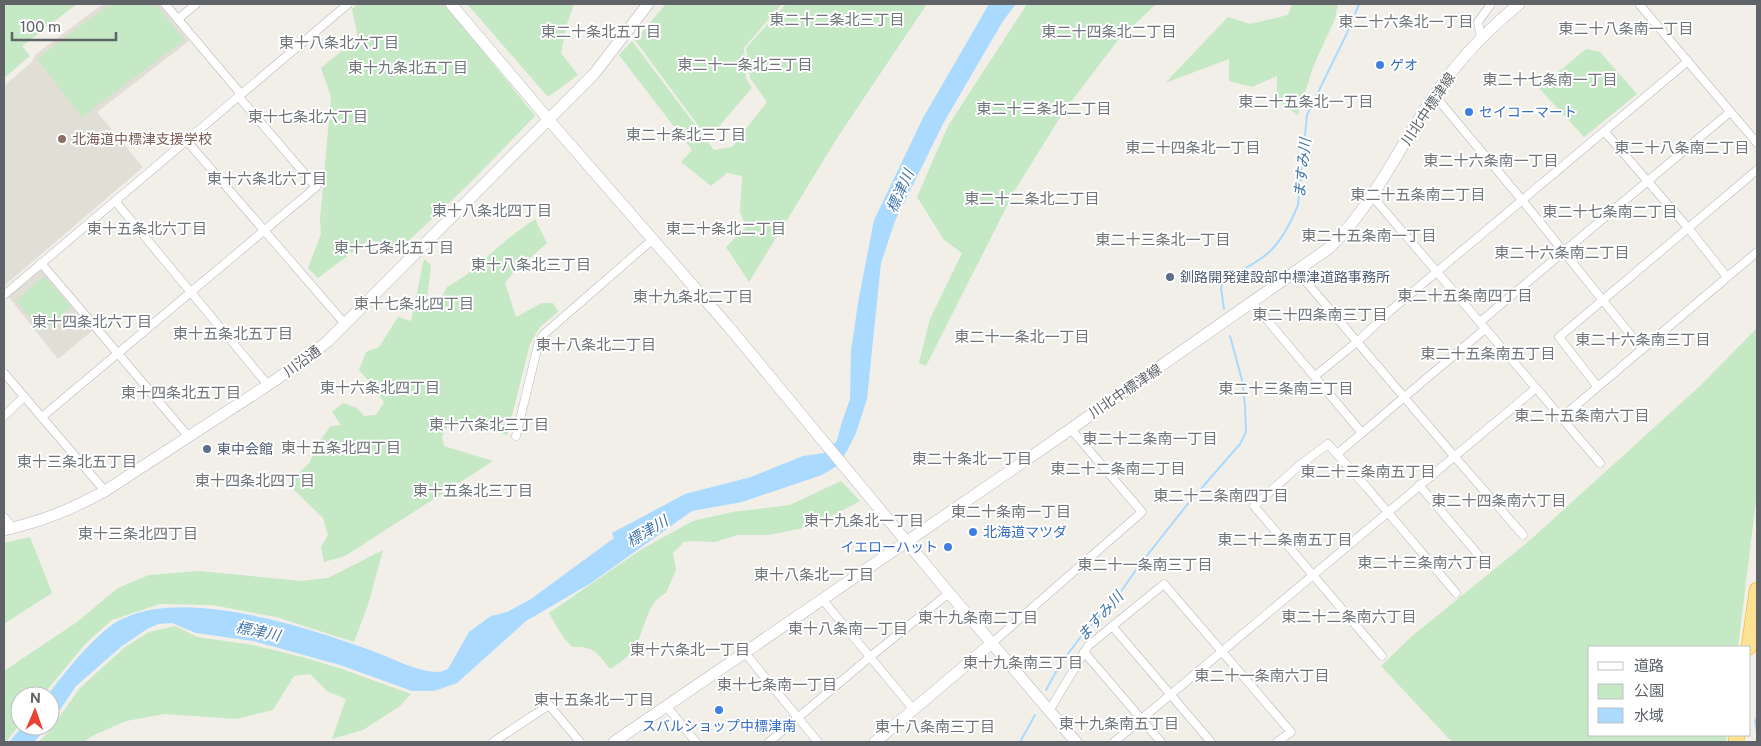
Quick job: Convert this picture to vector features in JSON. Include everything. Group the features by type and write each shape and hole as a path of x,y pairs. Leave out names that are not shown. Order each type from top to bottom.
{"highway":[{"path":"1749,646 1757,590"}],"street":[{"path":"42,417 316,187 165,4"},
{"path":"178,19 196,4"},
{"path":"4,294 348,4"},
{"path":"451,4 652,240 728,326 949,593 992,642 1071,740"},
{"name":"川沿通","path":"8,529 57,515 105,491 317,351 594,74 648,4"},
{"path":"1481,38 1478,22 1491,4"},
{"name":"川北中標津線","path":"614,742 907,542 1329,248 1341,237 1372,196 1441,86 1481,38 1519,4"},
{"path":"1639,4 1757,143"},
{"path":"1315,376 1688,61"},
{"path":"1435,96 1642,349"},
{"path":"1337,454 1405,397 1563,251 1730,112"},
{"path":"1605,132 1689,229 1727,277"},
{"path":"186,140 344,324"},
{"path":"1598,386 1560,337 1757,170"},
{"path":"1372,196 1600,463"},
{"path":"115,201 268,385"},
{"path":"516,436 539,341 544,334 652,240"},
{"path":"1560,418 1757,252"},
{"path":"41,263 188,436"},
{"path":"1297,271 1523,535"},
{"path":"1252,302 1362,433"},
{"path":"4,373 105,491"},
{"path":"1114,742 1535,389"},
{"path":"4,416 24,397"},
{"path":"875,742 1142,512 1070,428"},
{"path":"1382,656 1254,506 1301,464 1328,444 1456,593"},
{"path":"1419,485 1481,558"},
{"path":"4,517 8,529"},
{"path":"1049,711 1084,652 1112,626 1164,584 1291,732 1277,742"},
{"path":"769,742 949,593"},
{"path":"822,599 914,710"},
{"path":"1112,626 1211,742"},
{"path":"1084,652 1162,742"},
{"path":"745,653 818,742"},
{"path":"493,742 549,705 580,742"},
{"path":"667,707 696,742"}],"shaded area":[{"name":"北海道中標津支援学校","path":"103,4 159,4 189,41 97,112 143,167 4,286 4,86 31,63 36,54"},
{"path":"41,270 92,331 58,359 8,296"}],"green space":[{"path":"4,4 77,4 22,46 30,56 4,78"},
{"path":"110,4 156,4 184,40 82,117 37,59"},
{"path":"358,4 445,4 535,116 469,184 401,248 391,248 370,239 318,278 308,268 321,234 320,220 331,97 321,68 358,38 352,9"},
{"path":"467,4 574,4 567,24 561,53 578,75 548,97"},
{"path":"666,4 782,4 744,48 746,78 752,88 708,139 635,40"},
{"path":"786,4 927,4 839,135 749,282 726,247 746,227 740,212 742,176 727,173 711,186 681,162 692,150 619,55 632,41 714,150 732,147 767,102 750,78 746,48"},
{"path":"1027,4 1156,4 1118,40 1064,111 1015,190 926,366 919,363 930,319 962,253 944,240 917,197 948,126"},
{"path":"1292,4 1338,4 1335,19 1313,67 1298,115 1277,101 1277,76 1252,87 1229,81 1229,59 1165,83 1228,17 1250,24 1288,15"},
{"path":"1586,49 1600,52 1637,94 1584,137 1539,88"},
{"path":"535,219 547,243 513,273 505,283 516,317 542,303 553,303 558,312 540,327 530,344 507,435 476,426 448,424 442,437 444,446 493,461 345,556 324,562 321,547 328,535 323,518 295,491 290,482 310,462 318,443 331,426 341,425 332,412 343,403 357,408 364,416 376,415 384,402 359,370 366,352 379,347 398,317 411,321 424,259 431,265 426,307 435,310 447,287 465,276 510,237"},
{"path":"44,276 71,307 43,332 16,301"},
{"path":"1757,328 1757,493 1738,646 1588,646 1588,736 1727,736 1726,742 1452,742 1381,666 1411,637 1528,542 1701,385"},
{"path":"841,481 860,501 822,521 799,529 768,535 738,535 715,542 684,542 673,553 676,570 666,593 659,597 650,609 633,650 610,669 594,651 572,647 563,637 549,613 642,549 693,521 732,512 790,505"},
{"path":"30,537 52,593 4,624 4,543"},
{"path":"383,550 368,605 354,642 276,617 212,605 160,604 112,620 86,643 50,686 10,686 11,736 4,742 4,671 77,622 118,588 149,575 198,571 302,581 328,578"},
{"path":"175,626 197,637 253,645 302,657 411,694 400,706 363,730 332,739 346,699 327,691 310,674 294,676 273,710 236,719 165,714 126,721 83,742 38,742 45,736 60,736 60,716 79,689 125,647 149,632"}],"water":[{"name":"標津川","path":"989,4 1016,4 1003,21 944,122 895,221 881,263 867,399 856,433 837,466 822,475 742,502 692,511 591,583 526,621 457,683 434,691 412,691 340,665 253,641 196,633 172,623 158,624 147,629 122,646 76,686 60,710 60,686 55,686 95,639 115,623 153,609 183,607 216,609 250,615 317,632 422,670 443,671 448,669 469,632 491,616 507,612 531,599 614,538 612,533 685,494 751,477 803,456 824,453 837,441 850,399 851,351 874,220 923,118"},
{"path":"14,736 40,736 34,742 9,742"}],"waterway":[{"name":"ますみ川","path":"1224,309 1221,288 1224,280 1258,261 1278,243 1298,205 1307,115 1359,4"},
{"name":"ますみ川","path":"1046,690 1061,663 1086,630 1115,600 1138,567 1186,506 1240,444 1246,432 1245,406 1242,380 1230,336"},
{"name":"ますみ川","path":"1020,742 1035,715"},
{"path":"1757,716 1755,722 1757,731"}],"place":[{"name":"ゲオ","path":"1380,65"},
{"name":"セイコーマート","path":"1469,112"},
{"name":"北海道中標津支援学校","path":"62,139"},
{"name":"釧路開発建設部中標津道路事務所","path":"1170,277"},
{"name":"東中会館","path":"207,449"},
{"name":"北海道マツダ","path":"973,532"},
{"name":"イエローハット","path":"948,547"},
{"name":"スバルショップ中標津南","path":"719,710"}],"district":[{"name":"東二十二条北三丁目","path":"837,19"},
{"name":"東二十六条北一丁目","path":"1406,21"},
{"name":"東二十八条南一丁目","path":"1626,28"},
{"name":"東二十条北五丁目","path":"601,31"},
{"name":"東二十四条北二丁目","path":"1109,31"},
{"name":"東十八条北六丁目","path":"339,42"},
{"name":"東二十一条北三丁目","path":"745,64"},
{"name":"東十九条北五丁目","path":"408,67"},
{"name":"東二十七条南一丁目","path":"1550,79"},
{"name":"東二十五条北一丁目","path":"1306,101"},
{"name":"東二十三条北二丁目","path":"1044,108"},
{"name":"東十七条北六丁目","path":"308,116"},
{"name":"東二十条北三丁目","path":"686,134"},
{"name":"東二十四条北一丁目","path":"1193,147"},
{"name":"東二十八条南二丁目","path":"1682,147"},
{"name":"東二十六条南一丁目","path":"1491,160"},
{"name":"東十六条北六丁目","path":"267,178"},
{"name":"東二十五条南二丁目","path":"1418,194"},
{"name":"東二十二条北二丁目","path":"1032,198"},
{"name":"東十八条北四丁目","path":"492,210"},
{"name":"東二十七条南二丁目","path":"1610,211"},
{"name":"東十五条北六丁目","path":"147,228"},
{"name":"東二十条北二丁目","path":"726,228"},
{"name":"東二十五条南一丁目","path":"1369,235"},
{"name":"東二十三条北一丁目","path":"1163,239"},
{"name":"東十七条北五丁目","path":"394,247"},
{"name":"東二十六条南二丁目","path":"1562,252"},
{"name":"東十八条北三丁目","path":"531,264"},
{"name":"東二十五条南四丁目","path":"1465,295"},
{"name":"東十九条北二丁目","path":"693,296"},
{"name":"東十七条北四丁目","path":"414,303"},
{"name":"東二十四条南三丁目","path":"1320,314"},
{"name":"東十四条北六丁目","path":"92,321"},
{"name":"東十五条北五丁目","path":"233,333"},
{"name":"東二十一条北一丁目","path":"1022,336"},
{"name":"東二十六条南三丁目","path":"1643,339"},
{"name":"東十八条北二丁目","path":"596,344"},
{"name":"東二十五条南五丁目","path":"1488,353"},
{"name":"東十六条北四丁目","path":"380,387"},
{"name":"東二十三条南三丁目","path":"1286,388"},
{"name":"東十四条北五丁目","path":"181,392"},
{"name":"東二十五条南六丁目","path":"1582,415"},
{"name":"東十六条北三丁目","path":"489,424"},
{"name":"東二十二条南一丁目","path":"1150,438"},
{"name":"東十五条北四丁目","path":"341,447"},
{"name":"東二十条北一丁目","path":"972,458"},
{"name":"東十三条北五丁目","path":"77,461"},
{"name":"東二十二条南二丁目","path":"1118,468"},
{"name":"東二十三条南五丁目","path":"1368,471"},
{"name":"東十四条北四丁目","path":"255,480"},
{"name":"東十五条北三丁目","path":"473,490"},
{"name":"東二十二条南四丁目","path":"1221,495"},
{"name":"東二十四条南六丁目","path":"1499,500"},
{"name":"東二十条南一丁目","path":"1011,511"},
{"name":"東十九条北一丁目","path":"864,520"},
{"name":"東十三条北四丁目","path":"138,533"},
{"name":"東二十二条南五丁目","path":"1285,539"},
{"name":"東二十三条南六丁目","path":"1425,562"},
{"name":"東二十一条南三丁目","path":"1145,564"},
{"name":"東十八条北一丁目","path":"814,574"},
{"name":"東二十二条南六丁目","path":"1349,616"},
{"name":"東十九条南二丁目","path":"978,617"},
{"name":"東十八条南一丁目","path":"848,628"},
{"name":"東十六条北一丁目","path":"690,649"},
{"name":"東十九条南三丁目","path":"1023,662"},
{"name":"東二十一条南六丁目","path":"1262,675"},
{"name":"東十七条南一丁目","path":"777,684"},
{"name":"東十五条北一丁目","path":"594,699"},
{"name":"東十九条南五丁目","path":"1119,723"},
{"name":"東十八条南三丁目","path":"935,726"}]}
